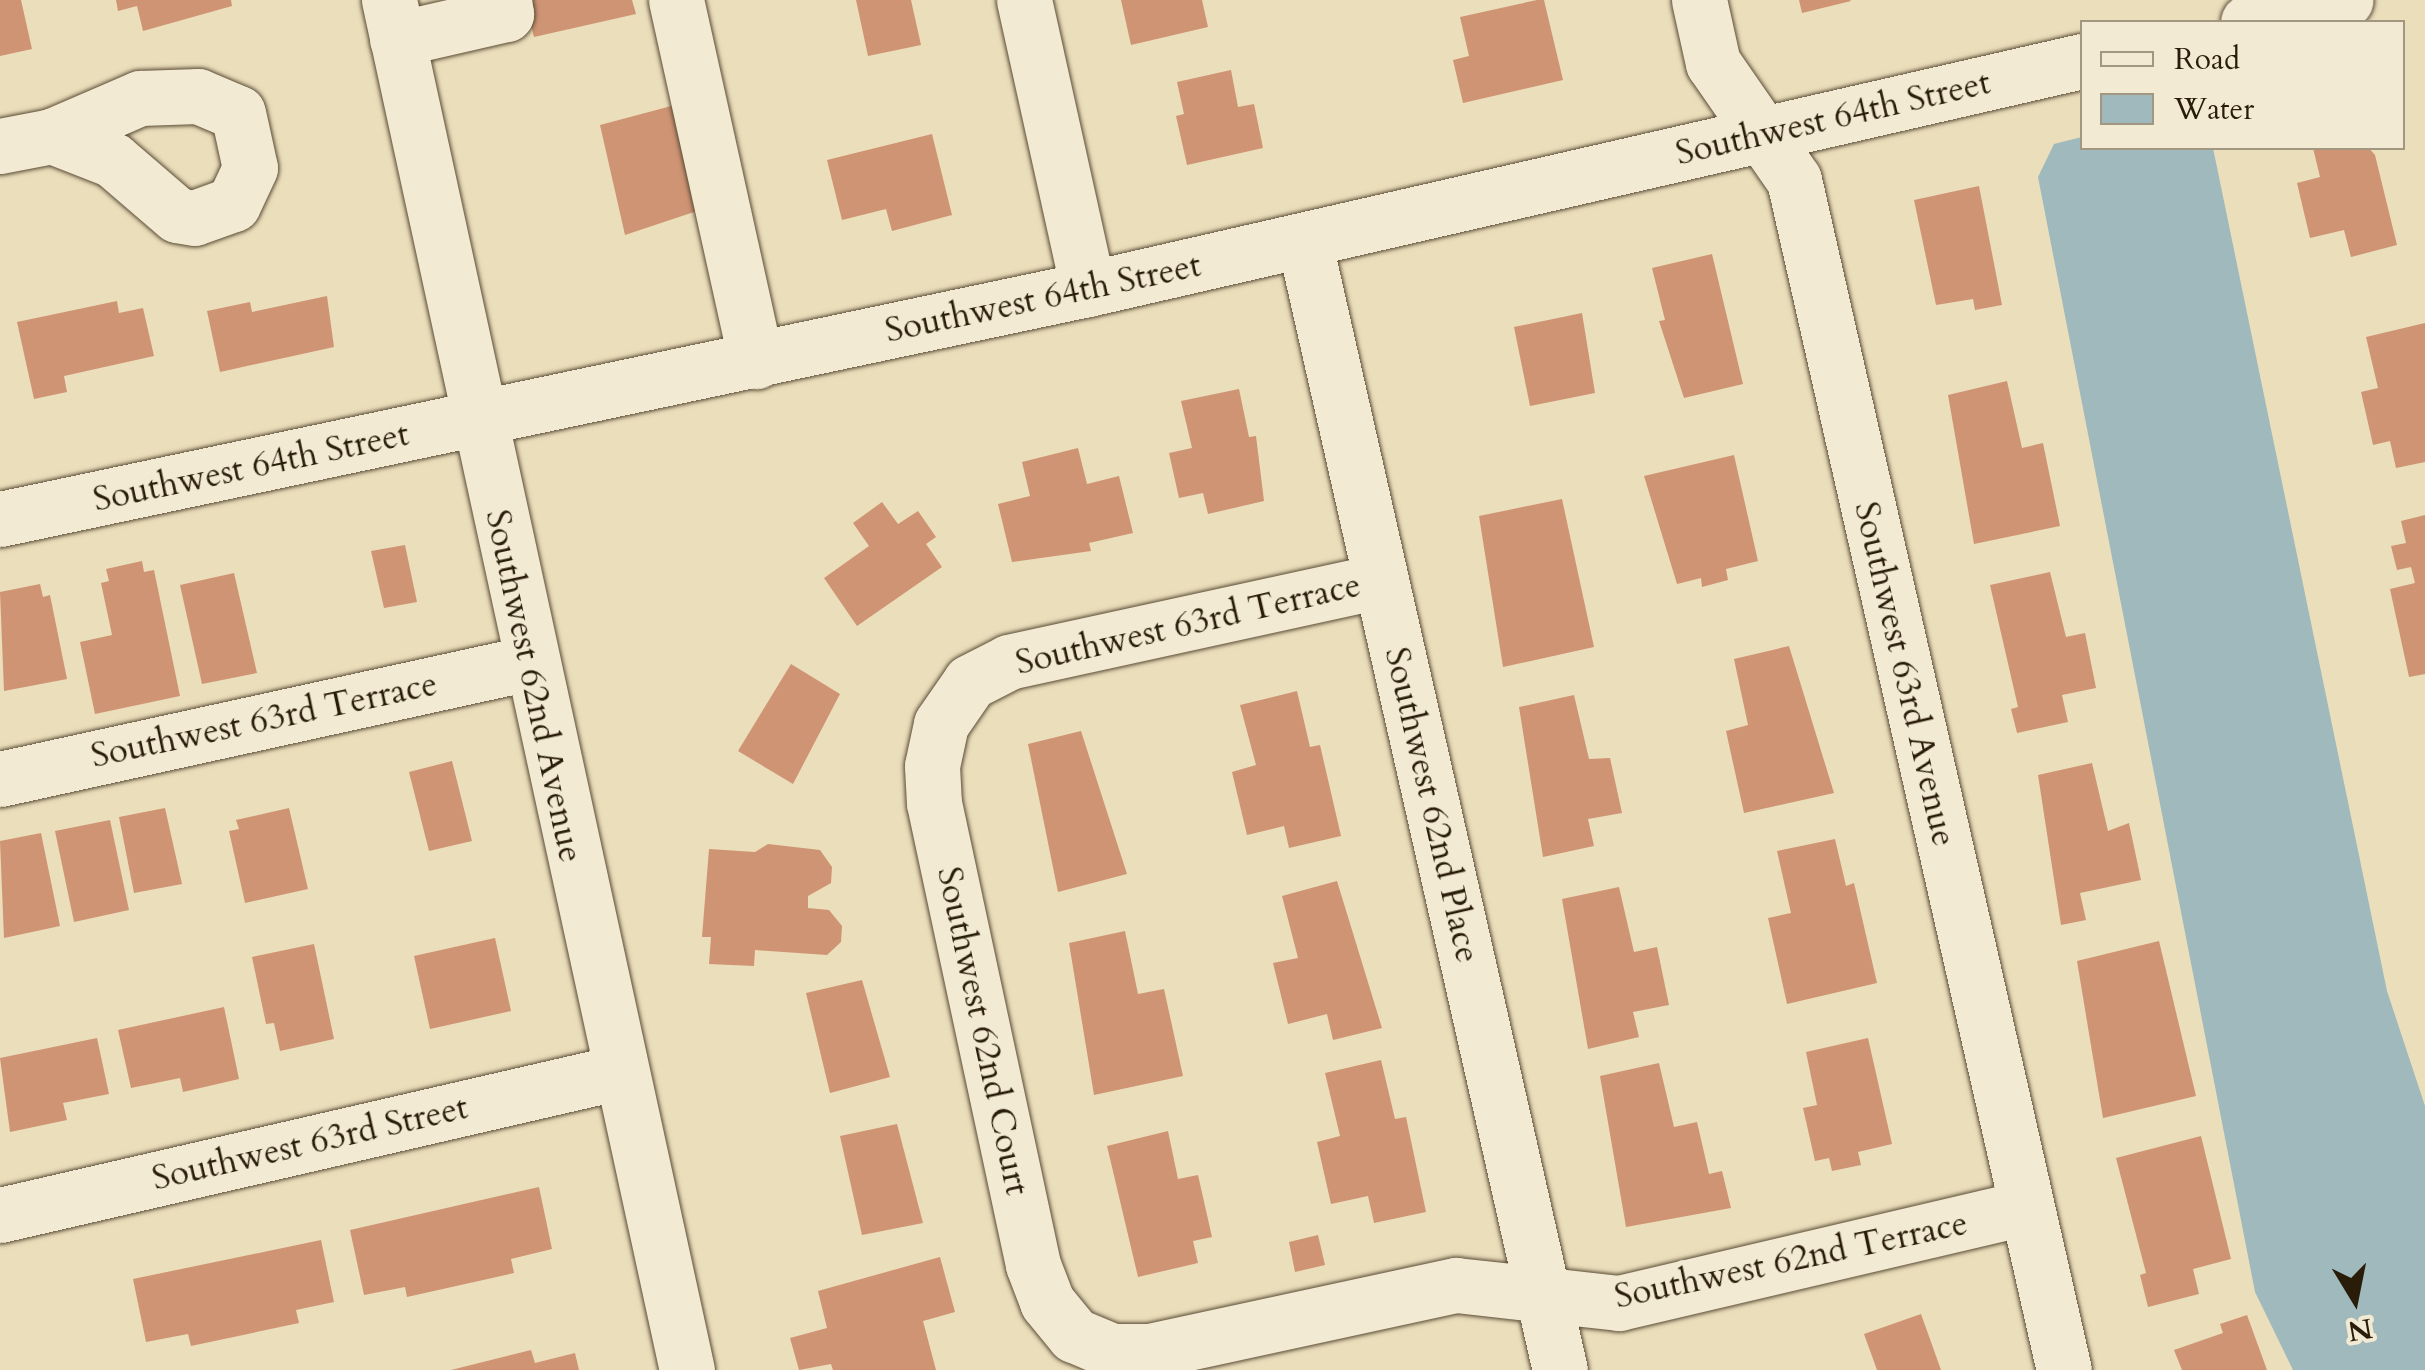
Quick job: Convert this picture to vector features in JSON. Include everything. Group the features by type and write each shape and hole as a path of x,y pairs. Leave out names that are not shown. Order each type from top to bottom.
{"street":[{"path":"676,0 756,361"},
{"path":"1024,0 1088,289"},
{"name":"Southwest 63rd Avenue","path":"1699,0 1713,63 1794,180 2064,1370"},
{"path":"2257,20 2346,0"},
{"path":"393,20 505,7"},
{"name":"Southwest 62nd Avenue","path":"393,20 528,663 686,1370"},
{"name":"Southwest 64th Street","path":"0,519 1088,289 2080,61"},
{"name":"Southwest 62nd Place","path":"1304,240 1560,1370"},
{"name":"Southwest 63rd Terrace","path":"951,704 988,670 1033,654 1380,581"},
{"name":"Southwest 63rd Terrace","path":"0,779 528,663"},
{"name":"Southwest 62nd Court","path":"951,704 935,745 934,803 1033,1266 1059,1320 1086,1342"},
{"name":"Southwest 63rd Street","path":"0,1215 620,1072"},
{"name":"Southwest 62nd Terrace","path":"1086,1342 1112,1351 1161,1350 1456,1284 1619,1303 2025,1208"}],"water":[{"path":"2080,138 2080,150 2213,150 2387,991 2425,1106 2425,1370 2293,1370 2255,1292 2038,177 2054,144"}],"building":[{"path":"0,0 21,0 32,49 0,56"},
{"path":"116,0 231,0 232,6 143,31 137,6 118,11"},
{"path":"525,0 632,0 636,14 534,37"},
{"path":"856,0 911,0 921,45 868,56"},
{"path":"1121,0 1202,0 1208,27 1131,45"},
{"path":"1544,0 1563,80 1463,103 1453,60 1469,56 1460,17"},
{"path":"1799,0 1850,0 1851,1 1802,13"},
{"path":"1231,70 1238,107 1254,104 1263,148 1187,165 1176,116 1184,114 1177,82"},
{"path":"675,105 697,211 625,235 600,125"},
{"path":"932,134 952,215 892,231 886,209 842,220 827,160"},
{"path":"2313,150 2371,150 2397,245 2351,257 2344,230 2310,238 2297,183 2320,177"},
{"path":"1979,186 2002,305 1975,310 1973,299 1936,305 1914,200"},
{"path":"1712,254 1743,384 1684,398 1659,321 1665,320 1652,268"},
{"path":"327,296 334,347 220,372 207,311 250,302 252,312"},
{"path":"117,301 119,313 143,308 154,356 64,376 67,392 34,399 17,322"},
{"path":"1582,313 1595,393 1530,406 1514,327"},
{"path":"2425,323 2425,462 2396,468 2390,441 2373,445 2361,392 2378,388 2366,337"},
{"path":"2007,381 2022,448 2043,443 2060,526 1974,544 1948,395"},
{"path":"1239,389 1249,437 1256,436 1264,501 1208,514 1203,493 1179,498 1169,453 1192,448 1181,401"},
{"path":"1078,448 1087,484 1119,476 1133,533 1089,543 1091,551 1012,562 998,504 1030,496 1022,462"},
{"path":"1734,455 1758,561 1726,569 1728,580 1702,587 1701,578 1677,584 1644,476"},
{"path":"1562,499 1594,647 1503,667 1479,516"},
{"path":"882,502 898,524 918,511 936,537 926,544 942,567 857,626 824,578 869,546 853,523"},
{"path":"2425,515 2425,674 2409,677 2390,589 2415,583 2411,567 2397,570 2391,546 2406,543 2401,521"},
{"path":"405,545 417,602 384,608 371,551"},
{"path":"142,561 144,572 154,570 180,696 95,714 80,642 112,635 101,583 109,581 106,569"},
{"path":"2050,572 2066,637 2085,633 2096,688 2062,695 2068,722 2017,733 2011,709 2018,707 1990,585"},
{"path":"234,573 257,673 202,684 180,585"},
{"path":"40,584 43,597 50,595 67,679 4,691 0,592"},
{"path":"1789,646 1834,793 1744,813 1726,731 1748,725 1734,659"},
{"path":"791,664 840,694 793,784 738,751"},
{"path":"1297,691 1310,747 1320,745 1341,836 1289,848 1284,826 1247,835 1232,772 1256,765 1240,705"},
{"path":"1574,695 1589,759 1610,758 1622,813 1588,819 1594,846 1543,857 1519,707"},
{"path":"1081,731 1127,874 1058,892 1028,744"},
{"path":"452,761 472,841 429,851 409,772"},
{"path":"2092,763 2108,831 2129,823 2141,880 2080,893 2086,920 2061,925 2038,775"},
{"path":"165,808 182,884 134,893 119,817"},
{"path":"289,808 308,889 245,903 229,831 239,829 236,820"},
{"path":"110,820 129,910 74,922 55,831"},
{"path":"41,833 60,926 4,938 0,841"},
{"path":"1835,839 1846,886 1854,883 1877,983 1787,1004 1768,918 1791,913 1777,851"},
{"path":"768,844 820,850 832,867 831,883 808,896 808,908 829,910 842,926 841,942 827,955 755,950 754,966 709,964 711,937 702,937 709,849 755,852"},
{"path":"1337,881 1382,1028 1333,1040 1327,1014 1288,1024 1273,963 1298,958 1282,896"},
{"path":"1619,887 1634,952 1657,947 1669,1005 1633,1012 1639,1037 1588,1049 1562,899"},
{"path":"1125,931 1138,994 1164,989 1183,1076 1094,1095 1069,943"},
{"path":"495,938 511,1011 430,1029 414,956"},
{"path":"2159,941 2196,1096 2103,1118 2077,961"},
{"path":"314,944 334,1039 280,1051 274,1023 266,1024 252,957"},
{"path":"862,980 890,1077 830,1093 806,993"},
{"path":"224,1007 239,1079 183,1092 180,1078 131,1088 118,1030"},
{"path":"97,1038 109,1094 63,1103 67,1120 10,1132 0,1058"},
{"path":"1868,1038 1892,1144 1858,1152 1861,1165 1832,1171 1829,1158 1815,1161 1803,1108 1817,1105 1806,1052"},
{"path":"1381,1060 1395,1119 1406,1117 1426,1212 1374,1223 1368,1196 1331,1204 1317,1142 1340,1136 1325,1073"},
{"path":"1659,1063 1674,1127 1697,1122 1709,1174 1722,1171 1731,1208 1626,1227 1600,1076"},
{"path":"897,1124 923,1223 862,1235 840,1136"},
{"path":"1168,1131 1178,1179 1198,1175 1212,1237 1193,1241 1198,1263 1138,1277 1107,1146"},
{"path":"2201,1136 2231,1259 2193,1269 2199,1294 2148,1307 2140,1275 2146,1273 2116,1158"},
{"path":"539,1187 552,1249 511,1259 514,1273 407,1297 405,1287 364,1295 350,1230"},
{"path":"1318,1235 1325,1265 1295,1272 1289,1242"},
{"path":"321,1240 334,1302 296,1310 299,1323 191,1346 188,1334 146,1342 133,1279"},
{"path":"940,1257 955,1312 923,1321 936,1370 833,1370 831,1364 799,1370 790,1338 827,1328 818,1291"},
{"path":"1921,1314 1941,1370 1877,1370 1864,1334"},
{"path":"2247,1315 2267,1370 2182,1370 2174,1350 2223,1333 2220,1324"},
{"path":"531,1350 535,1363 575,1353 579,1370 451,1370"}]}
